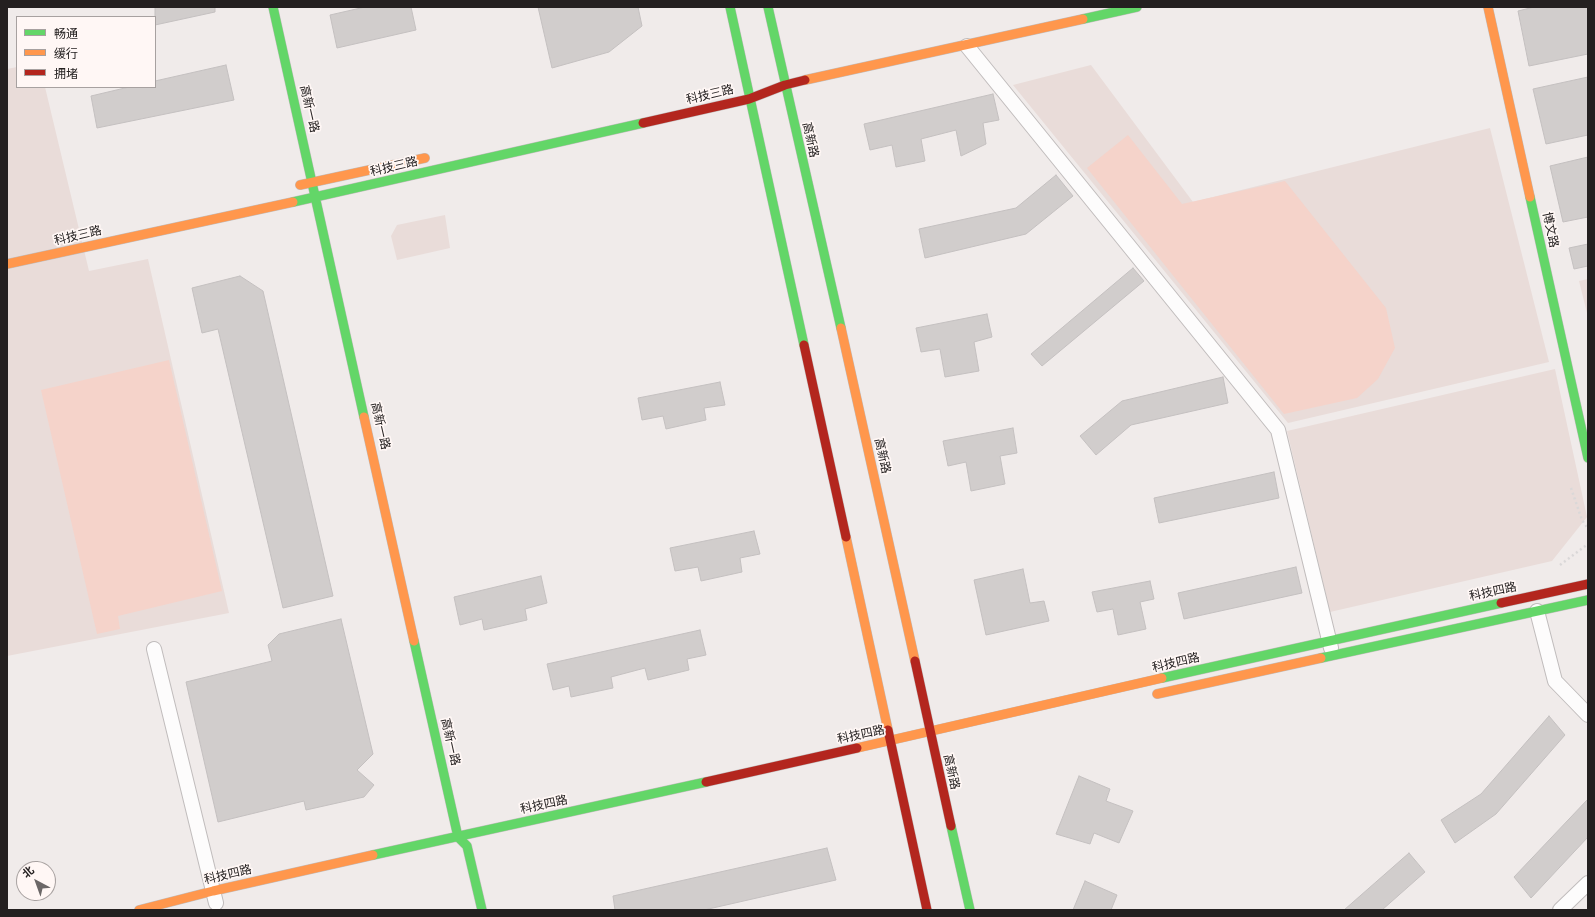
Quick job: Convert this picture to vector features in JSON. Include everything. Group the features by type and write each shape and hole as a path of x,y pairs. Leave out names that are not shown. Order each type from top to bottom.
{"street":[{"name":"高新一路","path":"273,7 458,837"},
{"path":"730,7 745,87 749,99 894,754 927,910"},
{"name":"高新路","path":"768,7 874,472 932,744 970,910"},
{"name":"科技三路","path":"7,264 316,196 330,198 749,99 785,85 967,46 1137,7"},
{"name":"博文路","path":"1488,7 1588,458"},
{"path":"967,46 1278,430 1333,654"},
{"name":"科技三路","path":"745,87 785,85"},
{"name":"科技三路","path":"290,187 313,182 325,176 437,155"},
{"path":"325,176 330,198"},
{"path":"1574,397 1588,394"},
{"name":"科技四路","path":"139,910 215,900 458,837 471,830 890,741 1329,640 1588,584"},
{"path":"1150,695 1333,654 1588,600"},
{"path":"1537,611 1555,681 1588,715"},
{"path":"154,649 215,900"},
{"path":"471,830 467,846 482,910"},
{"path":"458,837 467,846"},
{"path":"1560,910 1588,883"}],"path":[{"path":"1571,488 1582,520 1588,529"},
{"path":"1560,565 1588,544"}],"shaded area":[{"path":"1091,65 1193,202 1490,128 1549,362 1288,423 1013,85"},
{"path":"16,67 16,88 45,88 89,271 148,259 229,613 7,656 7,69"},
{"path":"1128,135 1182,204 1285,181 1386,308 1395,348 1378,379 1357,398 1284,414 1087,168"},
{"path":"445,215 450,248 397,260 391,236 397,225"},
{"path":"1588,279 1588,317 1579,281"},
{"path":"169,360 222,591 118,616 120,629 97,634 41,390"},
{"path":"1555,369 1587,517 1552,561 1330,612 1287,431"}],"building":[{"path":"155,7 215,7 215,12 156,25"},
{"path":"365,7 411,7 416,30 337,48 330,15"},
{"path":"538,7 638,7 642,26 609,52 552,68"},
{"path":"1534,7 1588,7 1588,54 1529,66 1518,11"},
{"path":"226,65 234,100 97,128 91,96 125,88 156,88 156,81"},
{"path":"1588,77 1588,135 1546,144 1533,89"},
{"path":"993,94 999,120 983,123 986,144 961,156 956,130 921,139 925,161 896,167 892,145 870,150 864,124"},
{"path":"1588,157 1588,217 1563,222 1550,166"},
{"path":"1056,175 1073,196 1026,234 925,258 919,229 1016,208"},
{"path":"1588,244 1588,266 1574,269 1569,248"},
{"path":"1133,268 1144,281 1042,366 1031,354"},
{"path":"240,276 263,291 333,596 283,608 218,329 202,333 192,288"},
{"path":"987,314 992,337 974,342 979,371 945,377 940,349 921,352 916,328"},
{"path":"1223,377 1228,403 1131,425 1096,455 1080,436 1122,401"},
{"path":"720,382 725,405 704,408 706,420 666,429 663,416 642,420 638,398"},
{"path":"1013,428 1017,453 1000,456 1005,484 971,491 966,462 948,466 943,441"},
{"path":"1274,472 1279,498 1159,523 1154,498"},
{"path":"754,531 760,554 740,558 742,572 701,581 698,567 675,571 670,548"},
{"path":"1296,567 1302,593 1184,619 1178,593"},
{"path":"1023,569 1030,603 1044,601 1049,621 986,635 974,580"},
{"path":"541,576 547,603 525,609 527,620 484,630 482,619 460,625 454,597"},
{"path":"1150,581 1154,599 1140,602 1146,629 1118,635 1113,609 1097,612 1092,592"},
{"path":"341,619 373,754 357,770 374,785 364,797 306,810 304,801 218,822 186,682 272,661 268,645 279,634"},
{"path":"700,630 706,655 687,659 689,670 648,680 645,668 611,677 613,688 571,697 569,686 553,690 547,664"},
{"path":"1549,716 1565,735 1496,814 1455,843 1441,820 1481,794"},
{"path":"1079,776 1110,789 1106,801 1133,811 1119,843 1094,833 1090,844 1056,834"},
{"path":"1588,799 1588,837 1531,898 1514,877"},
{"path":"827,848 836,880 704,910 615,910 613,896"},
{"path":"1409,853 1425,872 1382,910 1344,910"},
{"path":"1085,881 1117,895 1111,910 1073,910"}],"traffic: fast":[{"path":"273,7 364,417"},
{"path":"730,7 804,345"},
{"path":"768,7 841,328"},
{"path":"1083,19 1137,7"},
{"path":"293,202 643,123"},
{"path":"1530,197 1588,458"},
{"path":"1321,658 1588,600"},
{"path":"1162,678 1501,603"},
{"path":"414,641 458,837 467,846 482,910"},
{"path":"373,855 706,782"},
{"path":"951,826 970,910"}],"traffic: slow":[{"path":"1488,7 1530,197"},
{"path":"805,80 1083,19"},
{"path":"300,185 425,158"},
{"path":"7,264 293,202"},
{"path":"841,328 915,661"},
{"path":"364,417 414,641"},
{"path":"846,537 888,730"},
{"path":"1157,694 1321,658"},
{"path":"857,748 1162,678"},
{"path":"139,910 213,891 373,855"}],"traffic: jam":[{"path":"643,123 749,99 785,85 805,80"},
{"path":"804,345 846,537"},
{"path":"1501,603 1588,584"},
{"path":"915,661 951,826"},
{"path":"888,730 927,910"},
{"path":"706,782 857,748"}]}
